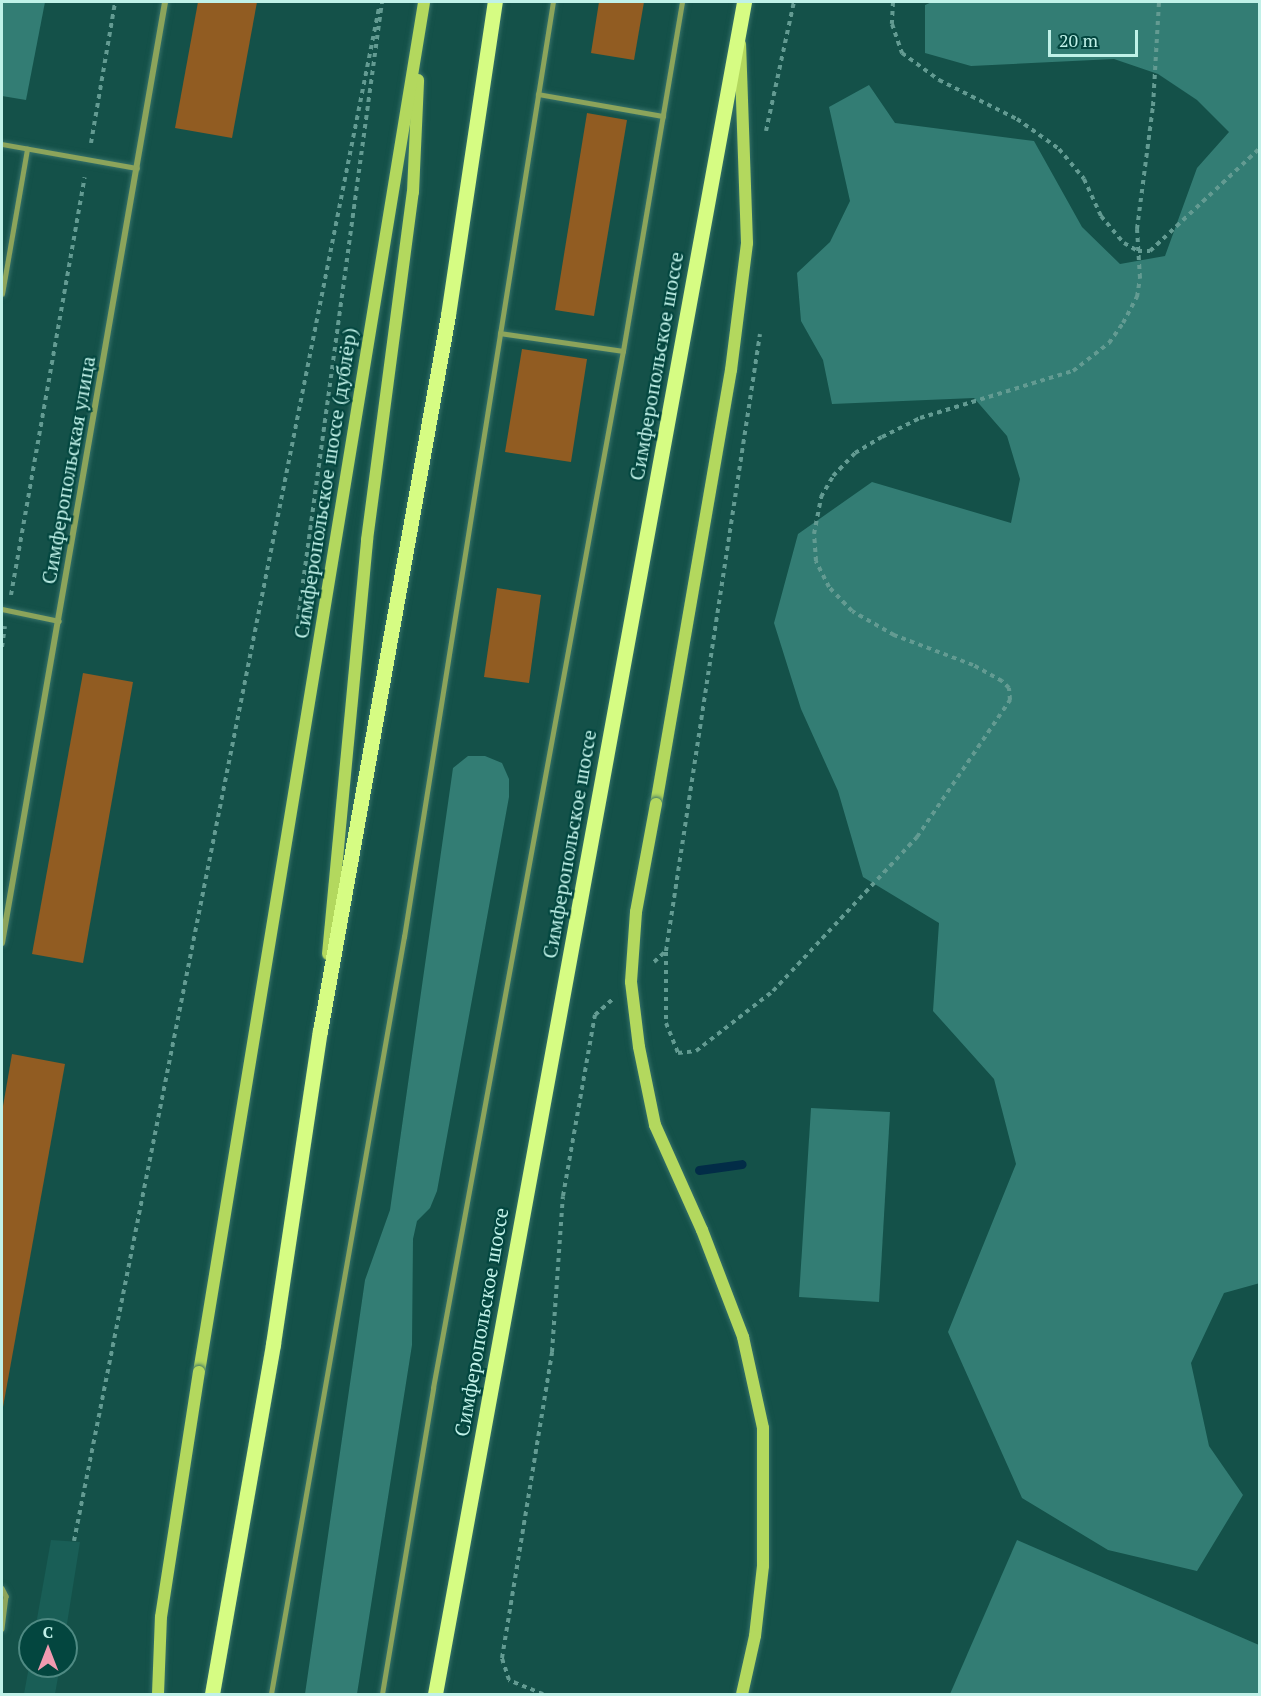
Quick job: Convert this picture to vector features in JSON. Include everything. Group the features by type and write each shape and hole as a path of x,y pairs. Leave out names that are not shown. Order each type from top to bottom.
{"main road":[{"name":"Симферопольское шоссе (дублёр)","path":"158,1695 160,1617 262,971 424,2"},
{"path":"212,1695 273,1344 320,1031 448,315 495,2"},
{"name":"Симферопольское шоссе","path":"435,1695 744,2"},
{"path":"320,1031 366,540 413,192 421,24"},
{"path":"739,29 747,243 731,370 635,924 631,981 639,1047 655,1125 702,1230 743,1337 763,1428 763,1566 755,1635 742,1695"}],"street":[{"name":"Симферопольская улица","path":"2,943 165,2"}],"lane":[{"path":"271,1695 404,937 553,2"},
{"path":"382,1695 433,1388 623,351 682,2"},
{"path":"538,94 663,116"},
{"path":"2,144 136,168"},
{"path":"2,294 27,149"},
{"path":"500,333 623,351"},
{"path":"2,609 58,621"},
{"path":"2,1588 6,1596 2,1629"}],"path":[{"path":"2,647 115,2"},
{"path":"74,1541 380,2"},
{"path":"893,2 892,24 902,53 939,80 1017,119 1059,149 1084,179 1101,216 1124,243 1138,251 1150,251 1260,148"},
{"path":"666,951 666,1023 678,1053 696,1051 773,991 874,884 916,837 1010,700 1009,688 973,665 894,635 852,611 829,587 816,561 814,534 821,497 833,476 855,453 920,418 1073,371 1109,343 1123,323 1137,297 1138,251 1159,2"},
{"path":"509,1680 543,1695"}],"shaded area":[{"path":"2,2 45,2 26,100 2,96"},
{"path":"932,2 1259,2 1260,1283 1224,1293 1191,1363 1209,1446 1243,1495 1197,1571 1108,1550 1022,1498 948,1332 1016,1164 994,1079 933,1011 939,923 863,877 838,791 801,709 774,623 798,534 872,482 1011,523 1020,479 1007,436 974,398 832,404 823,360 801,321 797,273 830,242 850,201 829,107 869,85 895,123 1034,141 1082,227 1120,264 1165,256 1197,168 1229,132 1197,100 1158,74 1114,59 971,66 925,53 925,5"},
{"path":"468,756 485,756 502,763 509,779 509,797 437,1191 430,1208 417,1221 413,1239 412,1345 357,1694 305,1694 365,1280 390,1210 453,768"},
{"path":"811,1108 890,1112 879,1302 799,1297"},
{"path":"51,1540 80,1542 68,1618 37,1618"},
{"path":"1017,1540 1259,1645 1259,1694 950,1694"},
{"path":"27,1678 58,1678 55,1694 24,1694"}],"building":[{"path":"198,2 257,2 232,138 175,128"},
{"path":"599,2 644,2 634,60 591,53"},
{"path":"587,113 627,120 594,316 555,310"},
{"path":"522,349 587,359 571,462 505,452"},
{"path":"497,588 541,595 529,683 484,677"},
{"path":"83,673 133,682 83,963 32,954"},
{"path":"12,1054 65,1064 3,1407 2,1112"}],"waterway":[{"path":"699,1170 742,1164"}]}
